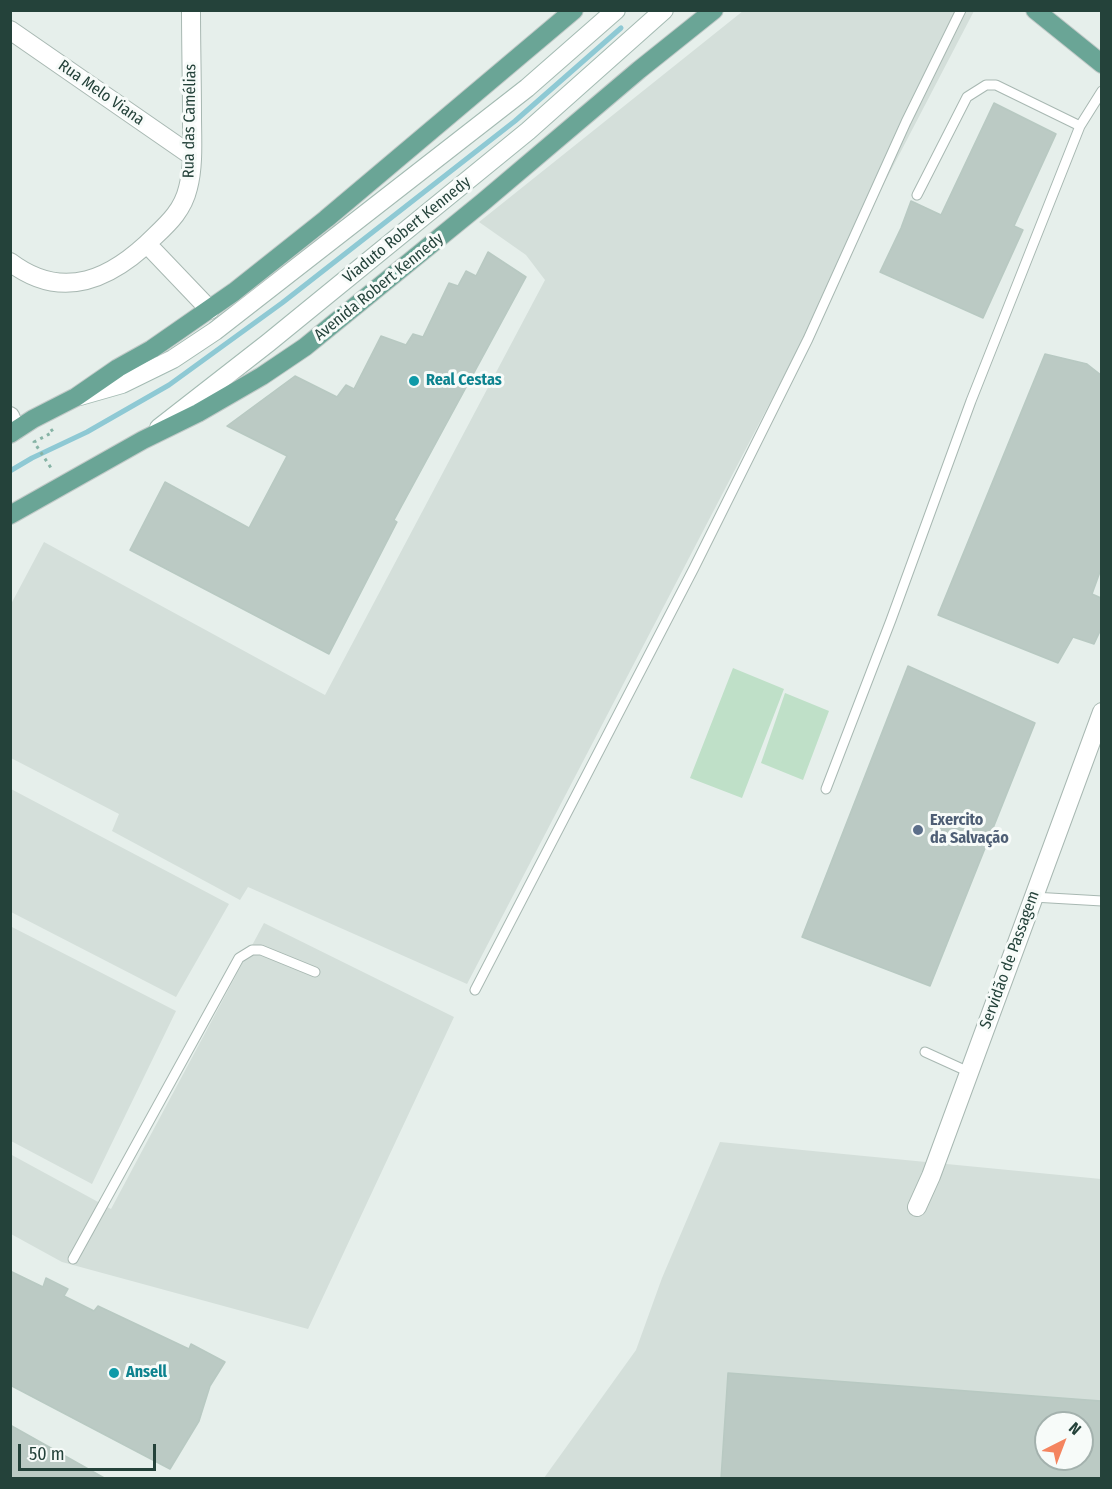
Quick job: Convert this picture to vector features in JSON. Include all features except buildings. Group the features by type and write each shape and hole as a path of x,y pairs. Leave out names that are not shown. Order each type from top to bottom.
{"main road":[{"name":"Rua das Camélias","path":"10,262 35,277 56,283 86,282 107,274 147,244 174,217 184,202 189,187 192,156 191,10"},
{"path":"12,427 76,397 210,310 326,219 574,10"},
{"path":"76,397 122,384 173,359 222,326 520,94 616,10"},
{"name":"Viaduto Robert Kennedy","path":"143,440 322,299 528,131 664,10"},
{"name":"Avenida Robert Kennedy","path":"10,515 143,440 198,413 262,376 305,347 714,10"},
{"path":"1035,10 1101,64"},
{"name":"Rua Melo Viana","path":"10,30 192,156"},
{"path":"147,244 210,310"},
{"name":"Servidão de Passagem","path":"917,1207 931,1176 1101,712"}],"lane":[{"path":"475,990 694,568 808,339 906,122 961,10"},
{"path":"917,195 967,97 986,85 996,86 1080,126"},
{"path":"826,789 971,401 1080,126 1101,92"},
{"path":"1034,897 1101,902"},
{"path":"73,1259 239,958 252,950 261,950 315,972"},
{"path":"926,1052 969,1072"}],"path":[{"path":"37,446 54,472"}],"shaded area":[{"path":"743,11 974,11 467,984 248,887 240,900 112,831 119,814 11,758 10,606 44,542 325,695 545,280 526,255 479,222"},
{"path":"11,789 229,904 176,997 11,912"},
{"path":"264,923 454,1017 308,1329 62,1262 11,1234 10,1154 111,1209"},
{"path":"10,926 176,1011 92,1184 11,1141"},
{"path":"720,1142 1101,1179 1101,1478 544,1478 636,1350 662,1278"}],"green space":[{"path":"733,668 784,689 742,798 690,778"},
{"path":"785,693 829,711 803,780 761,763"}],"waterway":[{"path":"10,471 87,432 169,385 282,303 515,121 621,28"}],"place":[{"name":"Real Cestas","path":"414,381"},
{"name":"Exercito da Salvação","path":"918,830"},
{"name":"Ansell","path":"114,1373"}]}
